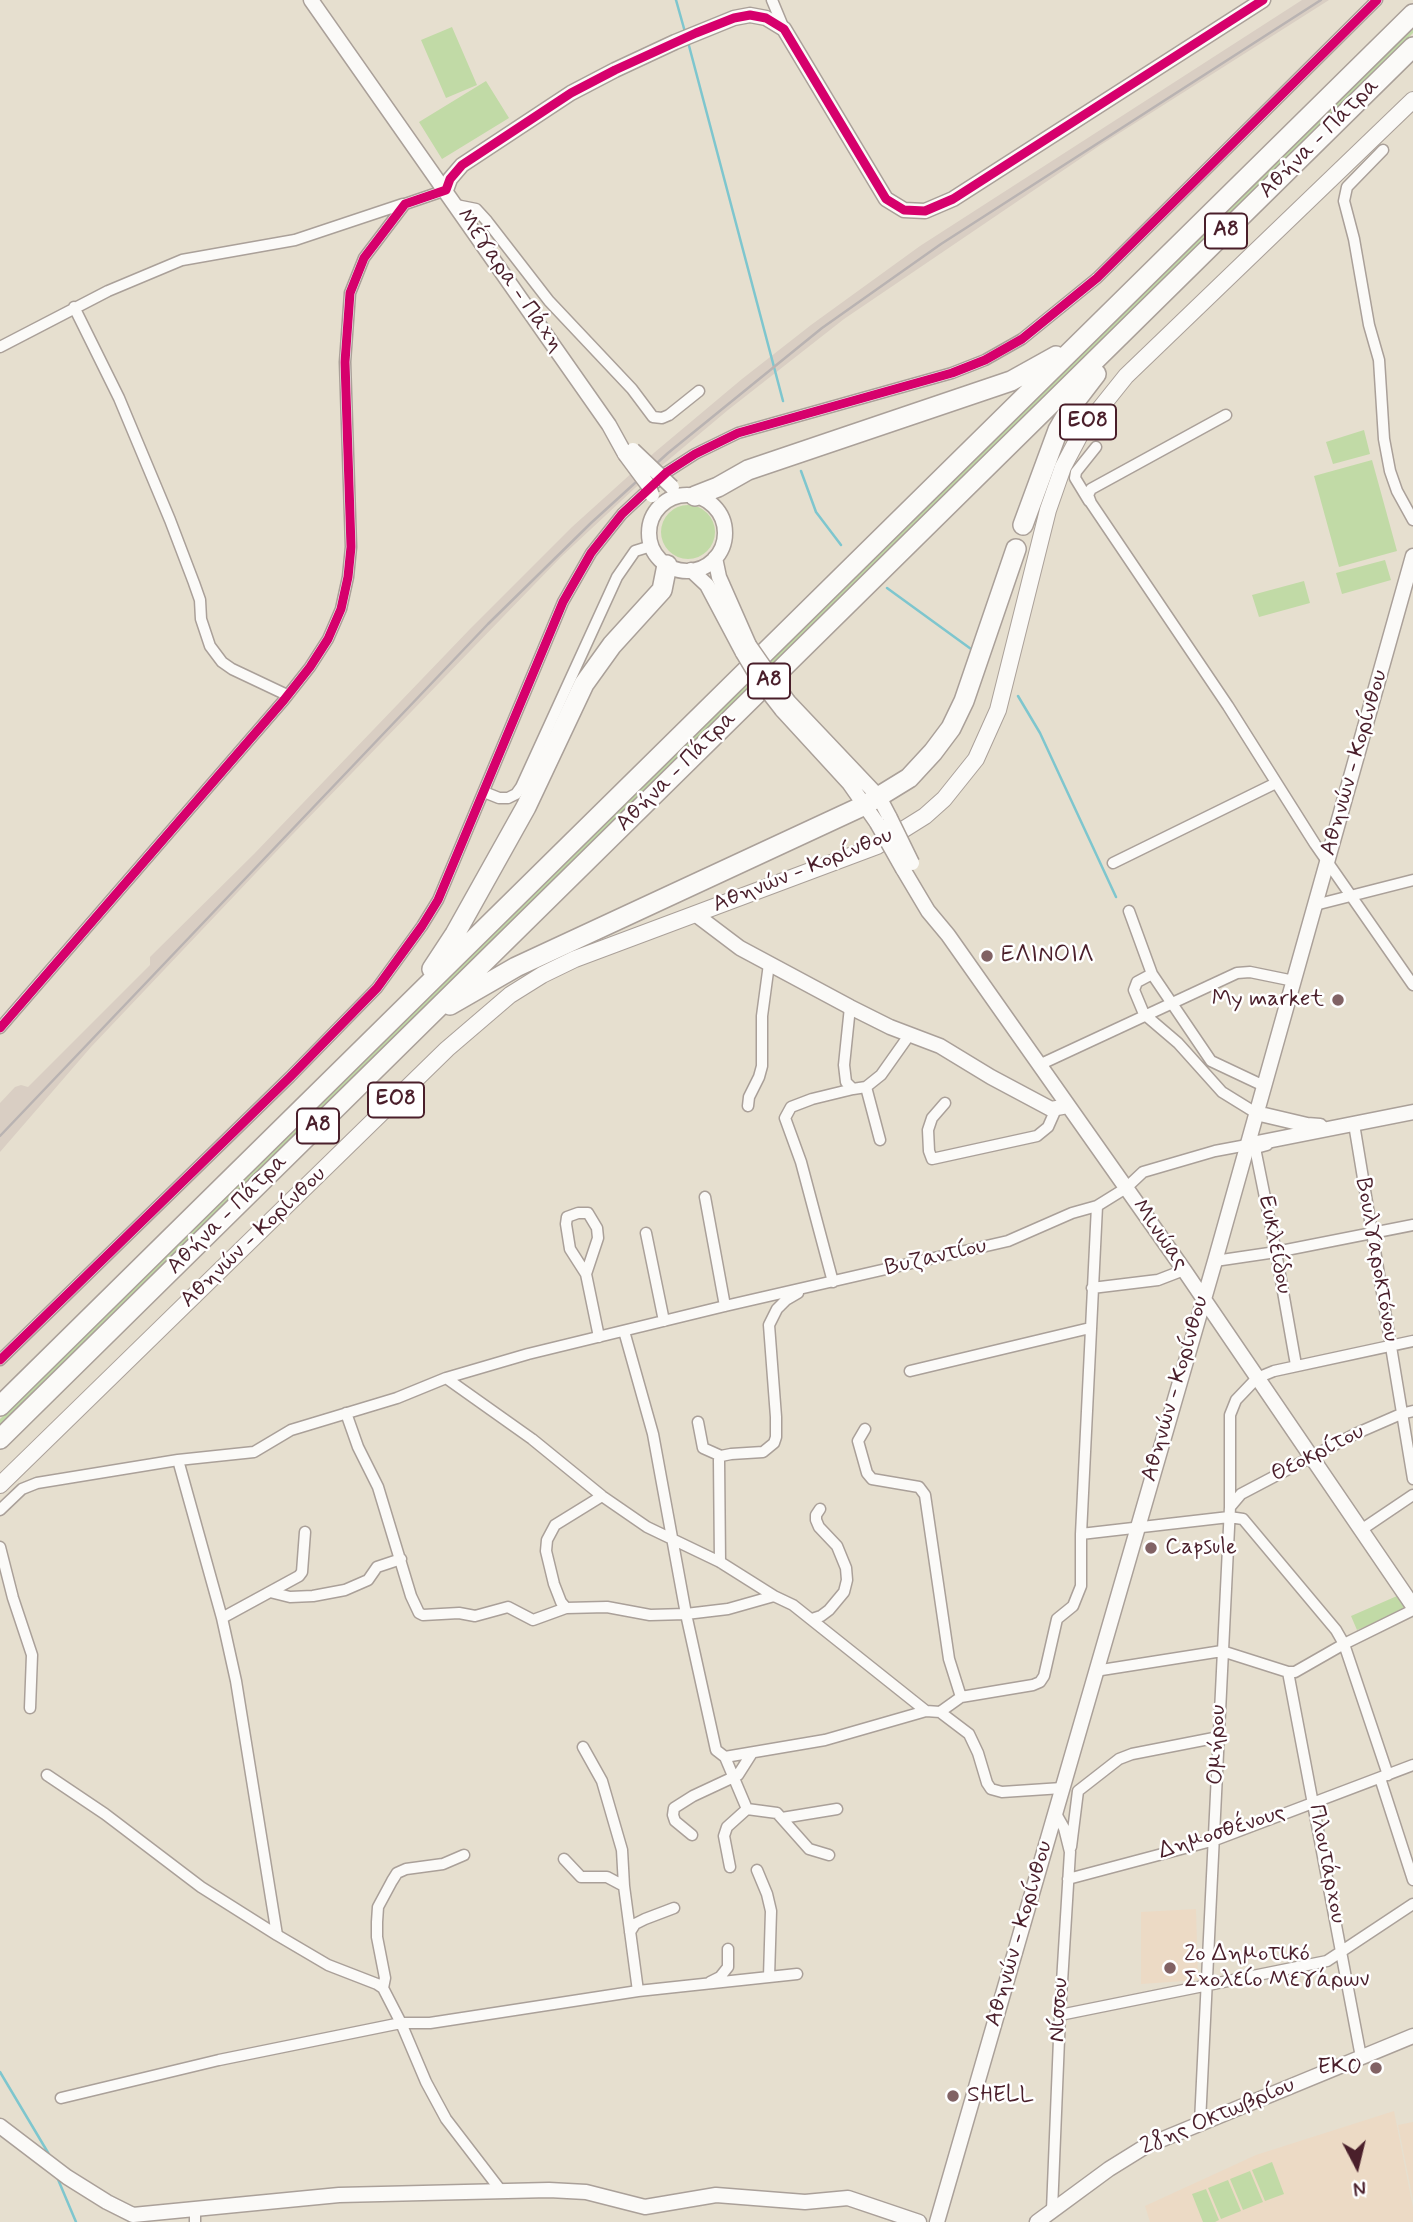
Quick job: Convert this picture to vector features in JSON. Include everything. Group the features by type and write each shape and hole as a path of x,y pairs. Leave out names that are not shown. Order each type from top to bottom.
{"highway":[{"name":"Αθήνα - Πάτρα","path":"0,1406 1413,14"},
{"name":"Αθήνα - Πάτρα","path":"0,1439 1413,47"},
{"path":"692,496 718,487 748,470 1011,381 1081,341"},
{"path":"1023,525 1058,429 1073,404 1096,375 1111,345"},
{"path":"428,1017 516,967 872,801 900,785 933,752 964,701 1016,549"},
{"path":"418,994 526,807 584,684 612,645 662,590 667,565"},
{"path":"884,821 900,785"}],"main road":[{"name":"Μέγαρα - Πάχη","path":"311,0 629,452 648,485 656,511"},
{"path":"446,190 450,179 462,165 571,93 615,69 675,42 734,18 750,15 766,18 784,29 882,193 898,208 911,212 933,209 953,199 1127,87 1246,5 1263,0"},
{"name":"Αθηνών - Κορίνθου","path":"0,1485 476,1022 510,995 575,959 877,846 925,816 962,778 980,750 998,710 1051,498 1067,457 1082,431 1126,376 1413,100"},
{"name":"Μέγαρα - Πάχη","path":"629,452 672,487 692,496"},
{"path":"692,496 715,507 724,526 721,548 715,558 708,564 683,570 660,560 651,546 650,524 656,511 665,502 676,497 692,496"},
{"name":"Αθηνών - Κορίνθου","path":"937,2222 1202,1298 1215,1261 1413,557"},
{"path":"715,558 719,577 746,649"},
{"path":"691,570 707,585 785,706 872,801 884,821"},
{"name":"Μινώας","path":"884,821 928,911 948,935 1039,1065 1062,1107 1126,1188 1184,1270 1411,1601"},
{"path":"695,914 732,943 850,1007 940,1046 1051,1109 1062,1107"},
{"path":"1256,1113 1307,1125 1335,1127"},
{"name":"Βυζαντίου","path":"1247,1145 1411,1114"},
{"path":"1184,1270 1200,1269 1215,1261"},
{"name":"28ης Οκτωβρίου","path":"1037,2222 1125,2158 1146,2146 1200,2122 1381,2053 1413,2036"},
{"path":"0,2126 66,2177 130,2214 195,2216 389,2193 549,2190 586,2192 645,2207 716,2195 805,2202 842,2197 919,2222"}],"street":[{"path":"772,0 784,29"},
{"path":"0,1360 377,988 438,900 563,602 605,533 622,514 657,481 695,454 738,433 952,373 985,360 1022,339 1097,278 1377,0"},
{"path":"1383,150 1347,187 1344,201 1356,249 1370,333 1379,360 1384,439 1390,471 1397,491 1413,520"},
{"path":"0,347 74,307 182,260 295,240 446,190"},
{"path":"0,1028 287,695 328,639 341,609 348,577 351,506 345,362 350,293 364,258 405,204"},
{"path":"456,205 476,209 549,301 632,390 653,417 662,418 669,415 699,391"},
{"path":"74,307 120,398 170,520 200,600 201,619 211,646 222,662 232,669 287,695"},
{"path":"1091,503 1088,495 1091,489 1226,415"},
{"path":"1097,447 1079,467 1075,478 1228,706 1327,862 1413,985"},
{"path":"484,792 499,799 508,798 516,794 521,787 617,577 635,551 651,546"},
{"path":"1113,863 1276,783"},
{"path":"1315,905 1413,880"},
{"path":"1129,911 1152,974 1211,1060 1264,1086"},
{"path":"748,1105 762,1066 762,1016 769,964"},
{"path":"1039,1065 1237,973 1250,972 1294,981"},
{"path":"1152,974 1138,982 1134,990 1144,1014 1178,1043 1223,1092 1256,1113"},
{"path":"850,1007 844,1065 846,1082 853,1089"},
{"path":"833,1282 801,1162 785,1118 791,1107 812,1099 866,1087 881,1075 910,1034"},
{"path":"866,1087 880,1140"},
{"path":"945,1103 932,1118 928,1130 932,1159 1037,1136 1048,1127 1062,1107"},
{"name":"Βουλγαροκτόνου","path":"1354,1124 1413,1479"},
{"name":"Ευκλείδου","path":"1276,1140 1273,1144 1256,1148 1256,1153 1296,1365"},
{"name":"Βυζαντίου","path":"0,1510 22,1489 37,1483 178,1460 254,1452 291,1430 397,1398 446,1378 724,1306 1008,1241 1072,1213 1097,1206 1126,1188 1143,1172 1215,1151 1247,1145"},
{"path":"705,1197 724,1306"},
{"path":"940,1712 961,1697 1040,1682 1044,1676 1056,1619 1073,1606 1081,1586 1081,1534 1097,1206"},
{"path":"586,1275 597,1238 597,1228 588,1213 578,1213 568,1217 566,1224 570,1249 586,1275 599,1337"},
{"path":"1215,1261 1413,1225"},
{"path":"646,1233 664,1321"},
{"path":"1092,1288 1158,1280 1184,1270"},
{"path":"698,1422 703,1448 722,1456 763,1452 774,1443 776,1417 769,1325 776,1309 786,1300 818,1285"},
{"path":"910,1371 1090,1328"},
{"path":"624,1331 653,1434 671,1539 716,1750 724,1757 747,1808"},
{"path":"1257,1378 1296,1365 1413,1341"},
{"path":"446,1378 647,1527 720,1562 793,1605 926,1711"},
{"name":"Ομήρου","path":"1200,2122 1229,1512 1230,1415 1236,1400 1257,1378"},
{"name":"Θεοκρίτου","path":"1229,1512 1241,1494 1355,1434 1401,1413 1413,1411"},
{"path":"346,1413 358,1447 378,1487 415,1607 423,1615 460,1613 475,1616 508,1607 533,1620 566,1608 607,1607 650,1615 686,1614 728,1609 774,1596"},
{"path":"864,1429 858,1441 867,1473 872,1479 919,1487 925,1495 949,1659 961,1697"},
{"path":"720,1562 718,1476 722,1456"},
{"path":"178,1460 222,1618 249,1749 277,1935"},
{"path":"1361,1530 1413,1495"},
{"path":"566,1608 554,1584 546,1551 547,1540 555,1525 602,1496"},
{"path":"812,1619 829,1610 844,1592 847,1580 846,1568 837,1546 816,1520 820,1509"},
{"path":"1081,1534 1229,1512 1243,1519 1336,1630 1343,1644 1413,1880"},
{"path":"222,1618 299,1576 302,1572 305,1532"},
{"path":"0,1547 32,1655 30,1708"},
{"path":"270,1592 290,1597 345,1590 368,1580 377,1567 401,1559"},
{"path":"1095,1671 1222,1651 1288,1672 1300,1670 1411,1601"},
{"name":"Πλουτάρχου","path":"1288,1672 1363,2060"},
{"path":"724,1757 825,1740 926,1711 940,1712 969,1734 991,1789 1002,1792 1062,1788"},
{"path":"1070,1852 1074,1837 1077,1795 1081,1788 1126,1756 1219,1737"},
{"path":"583,1747 602,1781 618,1831 638,1991"},
{"path":"692,1835 680,1828 675,1821 674,1808 693,1796 733,1779 752,1753"},
{"name":"Δημοσθένους","path":"1068,1879 1215,1840 1413,1765"},
{"path":"47,1775 105,1814 201,1887 328,1965 383,1988 446,2119 502,2192"},
{"path":"730,1867 724,1836 727,1827 747,1808 770,1810 782,1818 809,1849 829,1855"},
{"path":"782,1818 837,1809"},
{"name":"Νίσσου","path":"1052,2210 1070,1852 1064,1828 1055,1812"},
{"path":"383,1988 385,1978 379,1950 378,1908 392,1881 397,1873 407,1869 443,1864 464,1855"},
{"path":"564,1860 581,1877 607,1877 624,1886"},
{"path":"757,1870 771,1911 769,1977"},
{"path":"1060,2015 1322,1962 1342,1952 1413,1904"},
{"path":"630,1932 635,1924 674,1908"},
{"path":"704,1984 720,1977 728,1967 728,1949"},
{"path":"61,2098 219,2060 401,2023 430,2023 638,1991 797,1974"}],"shaded area":[{"path":"1302,0 1329,0 1099,146 844,319 728,410 635,488 561,557 291,836 91,1047 0,1152 0,1103 15,1087 28,1087 150,965 150,957 254,854 470,629 572,527 655,452 811,325 920,246"},
{"path":"1196,1909 1198,1980 1141,1984 1141,1912"},
{"path":"1394,2111 1413,2208 1413,2222 1150,2222 1145,2206 1256,2155"},
{"path":"1413,2122 1413,2200 1398,2125"}],"green space":[{"path":"1413,26 1413,33 0,1426 0,1419"},
{"path":"452,27 477,85 446,98 421,40"},
{"path":"486,81 509,118 442,159 419,122"},
{"path":"1364,430 1370,454 1333,464 1326,442"},
{"path":"1372,460 1397,551 1339,567 1314,476"},
{"path":"688,505 707,513 715,532 707,551 688,559 669,551 661,532 669,513"},
{"path":"1385,560 1391,580 1342,594 1336,573"},
{"path":"1304,581 1310,603 1259,617 1252,595"},
{"path":"1397,1596 1406,1610 1357,1630 1351,1616"},
{"path":"1272,2162 1284,2194 1265,2201 1252,2170"},
{"path":"1250,2171 1263,2202 1243,2210 1230,2179"},
{"path":"1228,2180 1241,2211 1221,2219 1208,2188"},
{"path":"1206,2189 1219,2220 1215,2222 1203,2222 1192,2194"}],"waterway":[{"path":"676,0 685,32"},
{"path":"688,42 783,401"},
{"path":"801,471 816,512 841,545"},
{"path":"887,588 971,649"},
{"path":"1018,696 1040,733 1116,897"},
{"path":"0,2072 50,2156"},
{"path":"57,2177 76,2222"}],"railway":[{"path":"0,1136 488,624 591,523 668,453 822,328 941,244 1321,0"}],"cycle path":[{"path":"0,1028 284,700 328,639 341,609 351,547 345,362 350,293 364,258 405,204 446,190 450,179 462,165 571,93 696,33 734,18 750,15 766,18 784,29 886,199 904,210 925,211 953,199 1263,0"},
{"path":"0,1360 290,1077 377,988 438,900 563,602 591,553 622,514 667,472 695,454 738,433 952,373 985,360 1022,339 1097,278 1377,0"}],"place":[{"name":"ΕΛΙΝΟΙΛ","path":"987,956"},
{"name":"My market","path":"1338,1000"},
{"name":"Capsule","path":"1151,1548"},
{"name":"2ο Δημοτικό Σχολείο Μεγάρων","path":"1170,1968"},
{"name":"EKO","path":"1376,2068"},
{"name":"SHELL","path":"953,2096"}]}
